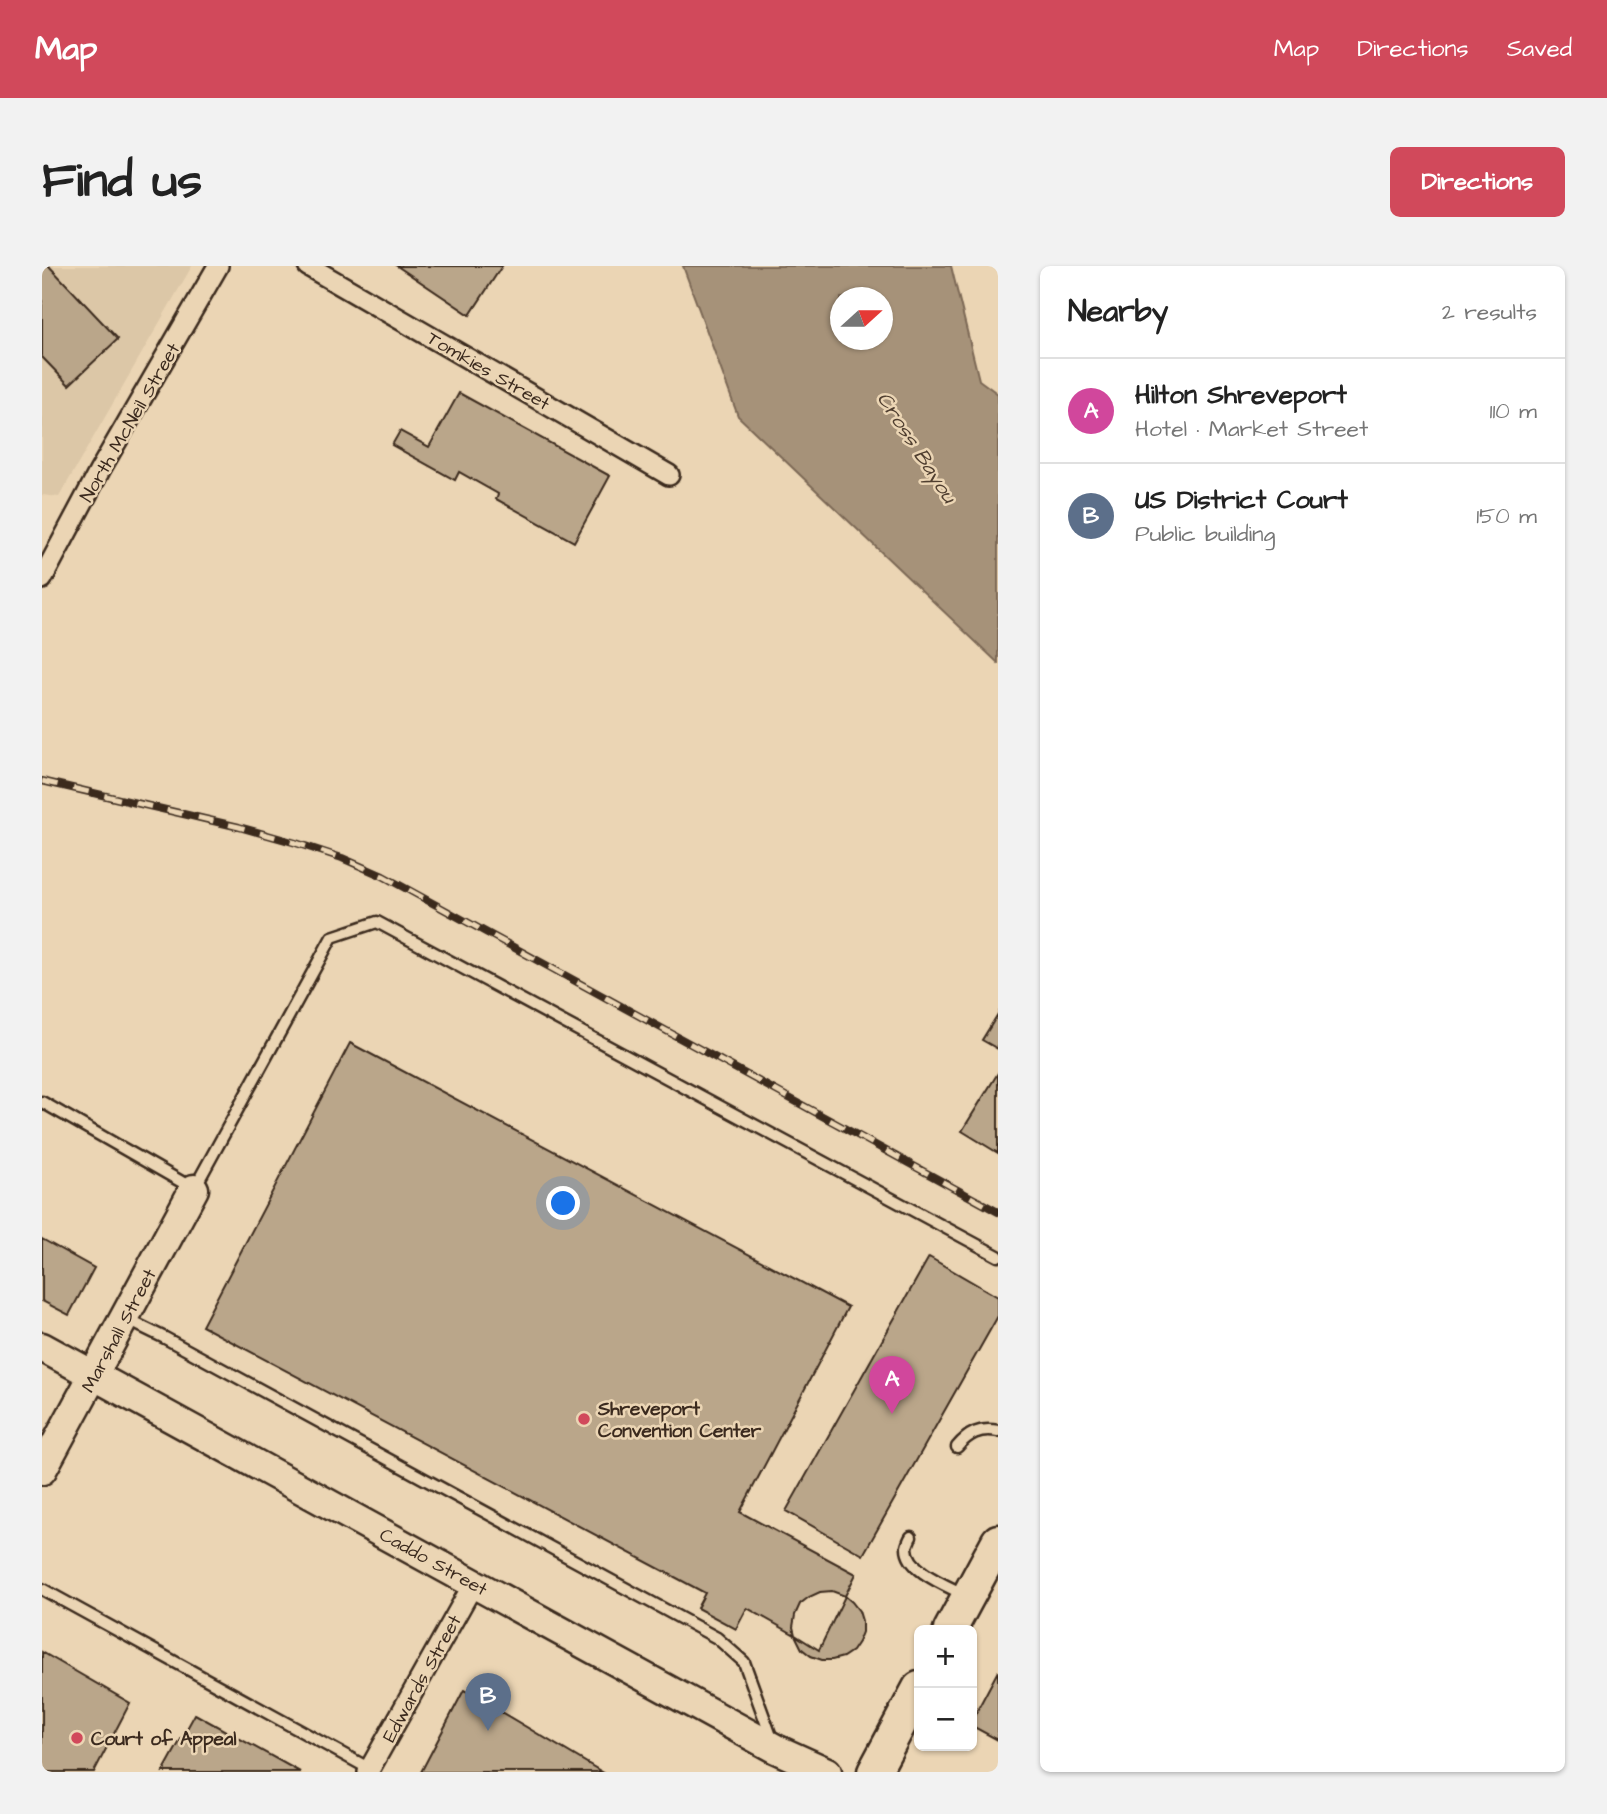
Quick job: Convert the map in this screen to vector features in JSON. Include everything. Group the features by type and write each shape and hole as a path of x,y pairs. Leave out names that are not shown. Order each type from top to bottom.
{"main road":[{"name":"Marshall Street","path":"42,1470 194,1189"},
{"name":"Caddo Street","path":"42,1347 776,1749 827,1772"},
{"path":"953,1625 998,1541"},
{"path":"874,1772 914,1697"}],"street":[{"name":"North McNeil Street","path":"42,579 100,470 218,266"},
{"name":"Tomkies Street","path":"308,266 669,475"},
{"name":"Edwards Street","path":"369,1771 474,1583"}],"lane":[{"path":"42,1102 194,1189 332,937 377,922 998,1256"},
{"path":"125,1318 717,1638 744,1662 776,1749"},
{"path":"957,1447 965,1437 976,1431 998,1430"},
{"path":"911,1537 906,1547 917,1569 968,1596"},
{"path":"42,1589 369,1771"}],"shaded area":[{"path":"42,266 192,266 59,497 42,495"}],"water":[{"name":"Cross Bayou","path":"683,266 951,266 979,380 998,394 998,663 738,416"}],"building":[{"path":"42,266 49,266 118,339 69,385 42,357"},
{"path":"397,266 502,266 470,315"},
{"path":"459,393 610,476 574,542 496,499 498,494 459,472 455,480 392,445 400,431 429,447"},
{"path":"998,1014 998,1049 982,1040"},
{"name":"Shreveport Convention Center","path":"350,1043 848,1307 740,1512 856,1574 845,1596 832,1591 820,1592 800,1604 793,1627 795,1635 747,1608 736,1629 697,1608 705,1593 202,1326"},
{"path":"998,1073 998,1153 962,1131"},
{"path":"42,1239 94,1268 69,1315 42,1301"},
{"path":"929,1257 998,1297 998,1316 863,1555 786,1511"},
{"path":"845,1596 859,1611 862,1621 858,1642 852,1651 843,1657 822,1660 811,1656 802,1649 795,1635 819,1650"},
{"name":"Court of Appeal","path":"42,1652 130,1703 94,1772 42,1772"},
{"path":"998,1671 998,1740 977,1729 977,1711"},
{"path":"464,1690 602,1772 421,1772"},
{"path":"195,1714 300,1772 163,1772"}],"railway":[{"path":"42,781 239,827 342,858 383,876 998,1212"}],"place":[{"name":"Hilton Shreveport","path":"892,1414"},
{"name":"Shreveport Convention Center","path":"584,1419"},
{"name":"US District Court","path":"488,1731"},
{"name":"Court of Appeal","path":"77,1738"}]}
